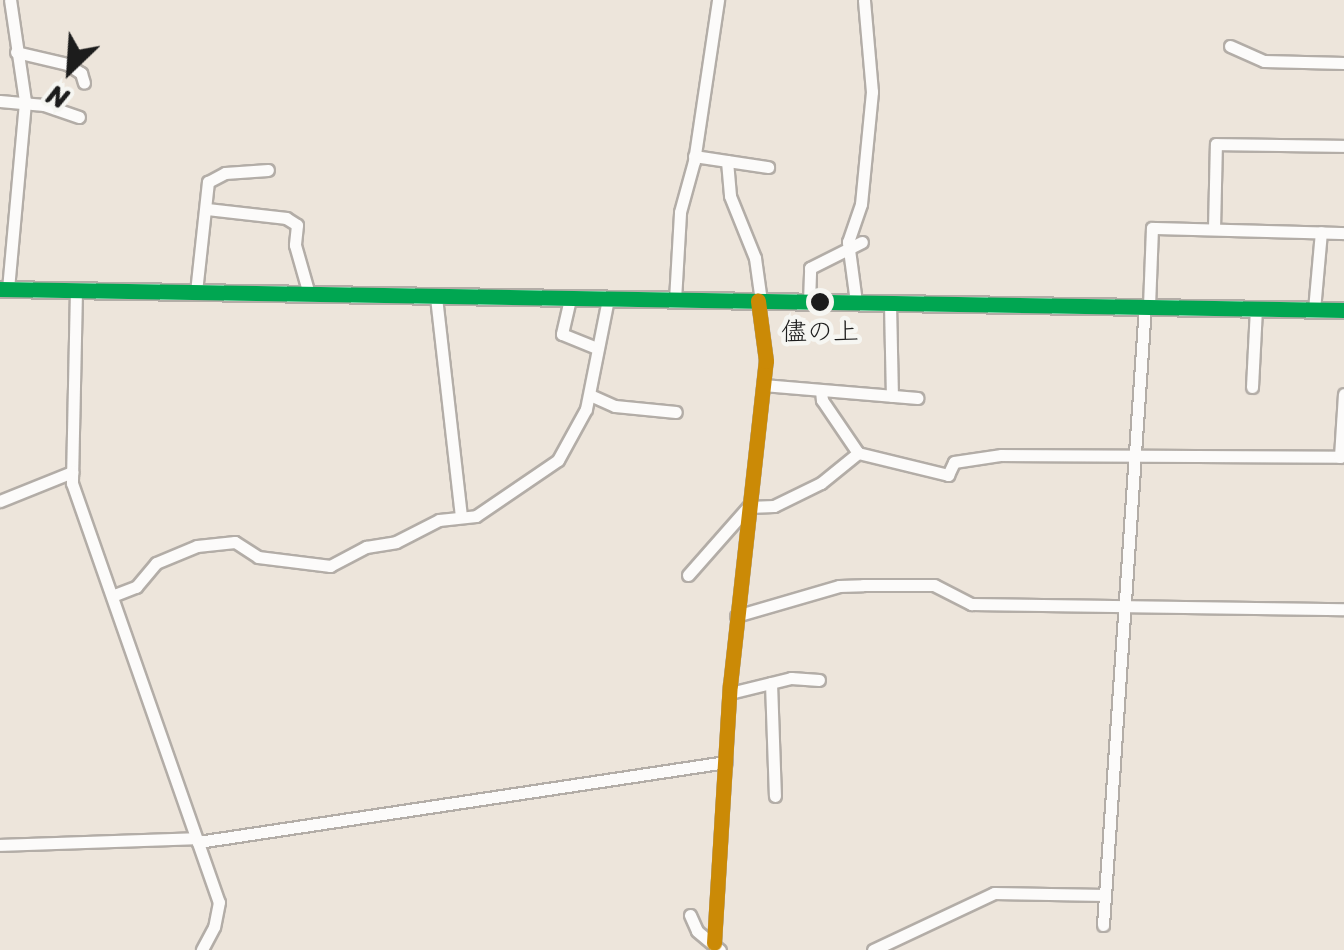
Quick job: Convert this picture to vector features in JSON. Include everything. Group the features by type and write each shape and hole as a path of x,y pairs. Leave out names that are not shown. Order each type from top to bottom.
{"street":[{"path":"10,0 25,106 4,289 1344,310"},
{"path":"674,300 680,212 694,156 718,0"},
{"path":"856,302 848,248 861,204 872,92 864,0"},
{"path":"1230,46 1264,61 1344,62"},
{"path":"16,52 73,67 84,83"},
{"path":"0,101 44,105 79,117"},
{"path":"1214,229 1216,144 1344,146"},
{"path":"694,156 768,167"},
{"path":"717,946 736,616 766,343 755,258 730,196 727,161"},
{"path":"196,292 208,182 212,177 268,170"},
{"path":"207,209 286,218 297,225 296,245 309,294"},
{"path":"1103,926 1152,228 1344,233"},
{"path":"1314,310 1321,232"},
{"path":"809,302 810,268 862,242"},
{"path":"76,290 72,472 219,902 214,927 202,950"},
{"path":"436,297 462,515"},
{"path":"570,299 562,334 595,348"},
{"path":"112,596 136,587 156,563 197,546 235,542 258,557 330,566 366,547 396,542 440,520 476,516 558,460 590,395 595,348 608,300"},
{"path":"890,303 892,396"},
{"path":"1252,387 1256,308"},
{"path":"763,385 916,398"},
{"path":"822,390 822,400 858,453 948,475 954,462 1001,455 1340,457 1344,394"},
{"path":"590,395 615,406 676,412"},
{"path":"688,575 748,507 774,506 821,482 858,453"},
{"path":"0,500 72,472"},
{"path":"736,616 839,586 934,585 971,604 1344,609"},
{"path":"730,693 771,683 819,680"},
{"path":"771,683 776,796"},
{"path":"0,845 197,840 726,762"},
{"path":"873,950 994,892 1105,896"},
{"path":"690,915 697,930 717,946"}],"transit line":[{"path":"0,289 1344,310"},
{"path":"714,943 730,685 766,361 758,301"}],"place":[{"name":"儘の上","path":"820,302"}]}
